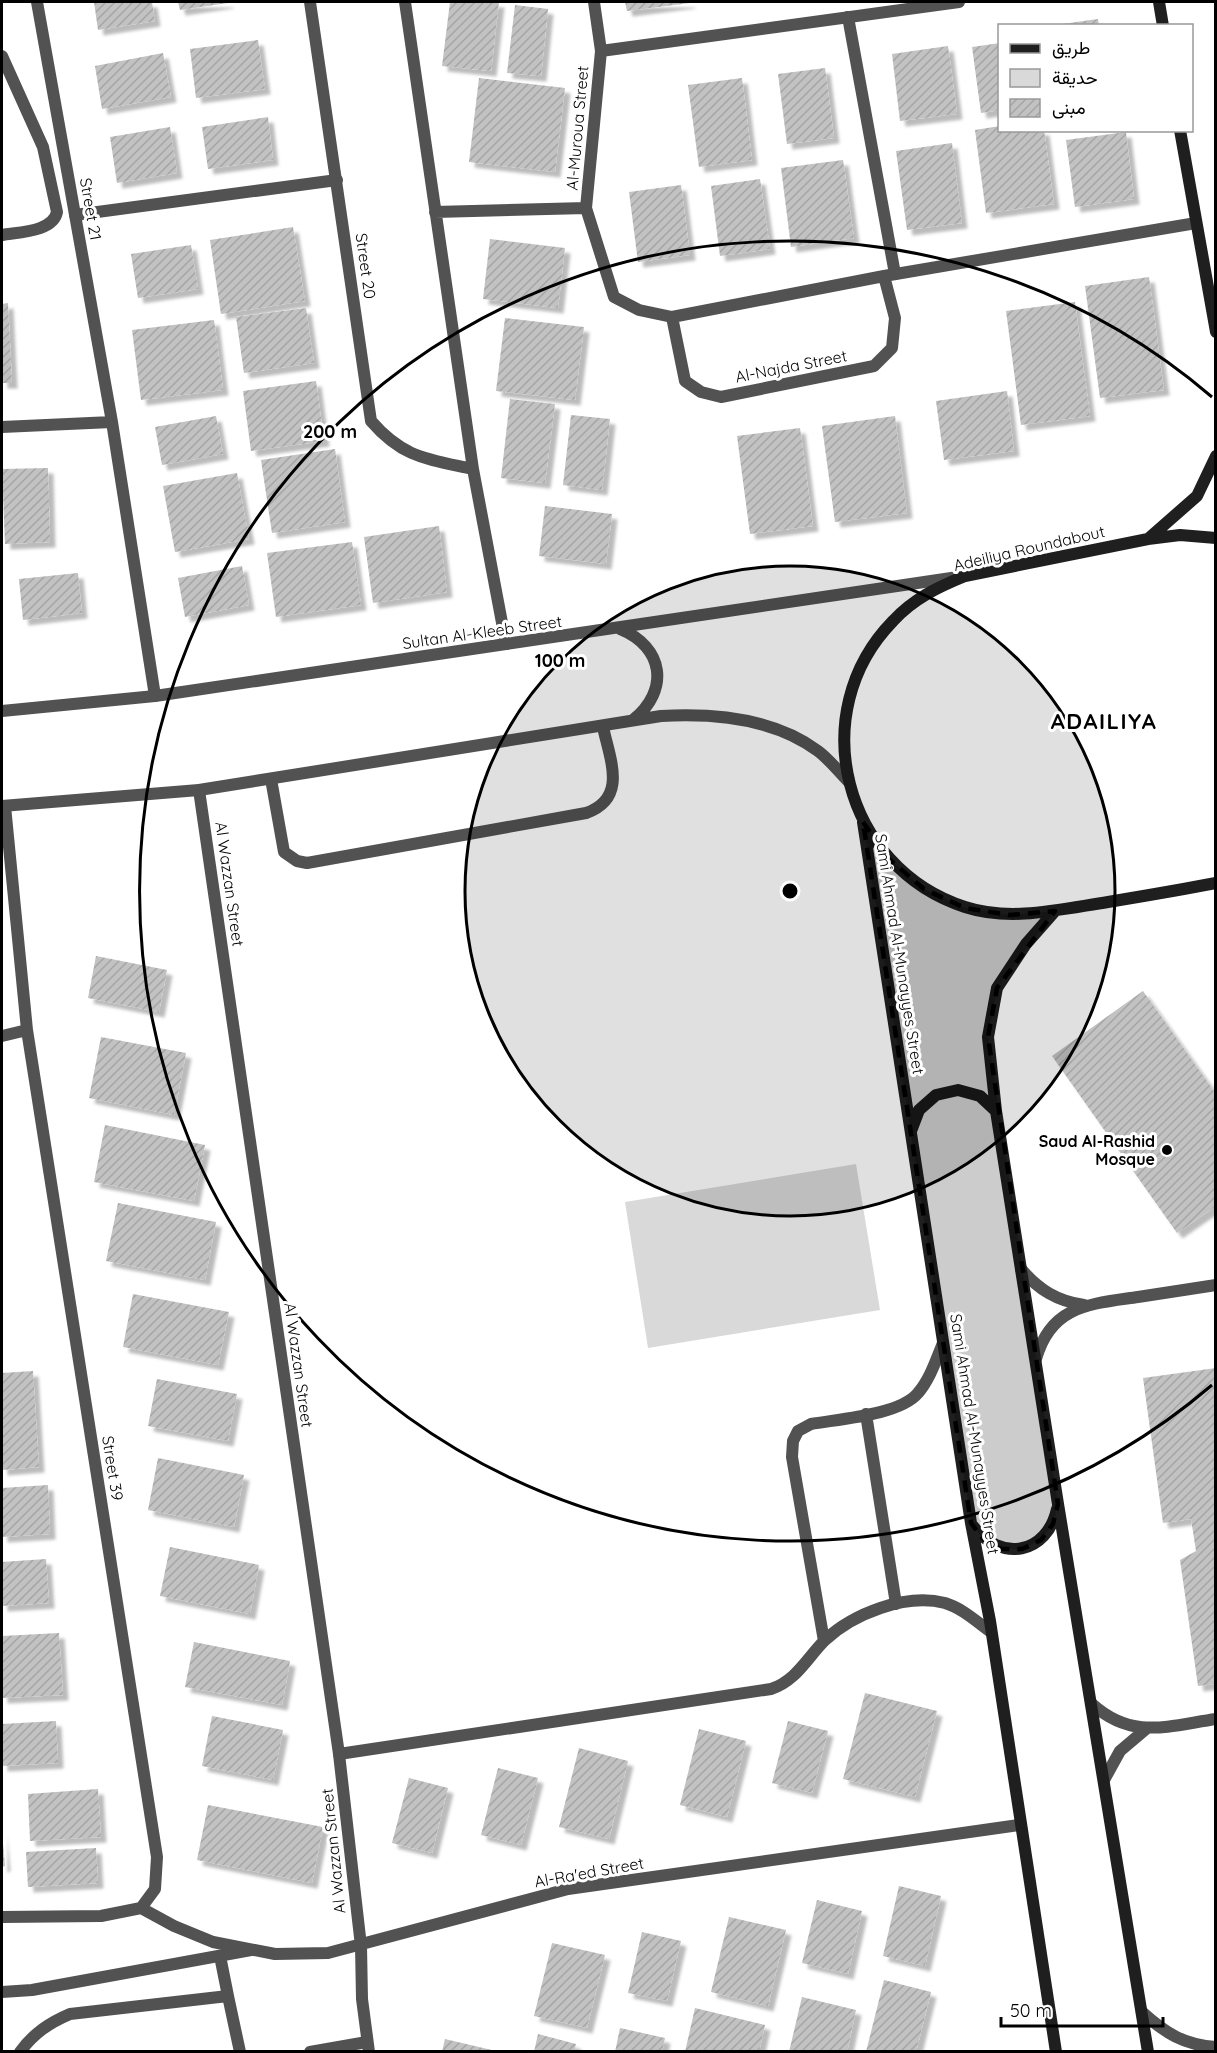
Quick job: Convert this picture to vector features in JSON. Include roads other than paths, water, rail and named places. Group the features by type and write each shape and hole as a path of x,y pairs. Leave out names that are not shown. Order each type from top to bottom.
{"main road":[{"path":"1159,2 1163,24"},
{"path":"1180,132 1215,332"},
{"path":"1148,539 1197,496 1215,456"},
{"name":"Adeiliya Roundabout","path":"1215,538 1180,536 1148,539 965,576 939,587 907,608 874,643 860,668 850,695 844,723 844,752 848,781 863,822 889,860 924,889 965,908 1010,915 1055,911 1215,883"},
{"name":"Sami Ahmad Al-Munayyes Street","path":"863,822 970,1523 992,1632 1019,1825 1056,2052"},
{"path":"1055,911 1026,944 997,988 988,1037 996,1111 1148,2052"},
{"path":"911,1131 919,1110 936,1095 958,1090 980,1095 996,1111"},
{"path":"970,1523 983,1539 1001,1549 1022,1549 1041,1540 1053,1524 1058,1504"}],"street":[{"name":"Street 21","path":"37,2 112,422 155,696"},
{"name":"Street 20","path":"310,2 338,180 371,421 389,441 422,458 473,469"},
{"path":"405,2 473,469 506,644"},
{"name":"Al-Muroua Street","path":"594,2 601,51 586,208 614,297 639,310 672,317"},
{"name":"Al-Muroua Street","path":"601,51 959,2"},
{"path":"848,17 890,275"},
{"path":"2,57 44,147 54,190 56,218 41,227 2,236"},
{"path":"44,147 63,143"},
{"path":"75,215 338,180"},
{"name":"Al-Muroua Street","path":"435,212 586,208"},
{"path":"672,317 890,275 1196,223"},
{"name":"Al-Najda Street","path":"672,317 685,381 701,392 721,397 874,366 892,348 895,318 890,275"},
{"path":"2,427 112,422"},
{"name":"Sultan Al-Kleeb Street","path":"2,711 155,696 620,629 965,576"},
{"path":"620,629 633,634 645,644 653,656 657,670 657,685 652,699 632,721"},
{"path":"3,806 200,790 632,721 690,714 759,723 818,751 848,781"},
{"path":"271,778 280,841 284,852 297,861 307,862 586,813 599,808 608,800 613,786 613,773 603,727"},
{"name":"Al Wazzan Street","path":"200,790 339,1754 361,1946 368,2047"},
{"name":"Street 39","path":"3,806 27,1030 157,1857 155,1888 141,1908"},
{"path":"2,1036 27,1030"},
{"path":"1021,1269 1042,1290 1070,1303 1084,1305 1215,1285"},
{"path":"1036,1359 1040,1344 1053,1326 1084,1305"},
{"path":"824,1641 794,1475 793,1441 798,1431 812,1424 896,1408 916,1396 927,1380 943,1343"},
{"path":"866,1414 896,1604"},
{"path":"339,1754 771,1689 789,1680 824,1641 846,1623 896,1604 929,1600 946,1603 961,1610 992,1632"},
{"path":"1092,1704 1116,1722 1146,1729 1215,1719"},
{"path":"1104,1780 1120,1751 1146,1729"},
{"name":"Al-Ra'ed Street","path":"141,1908 174,1926 213,1942 276,1954 328,1953 568,1889 1019,1825"},
{"path":"2,1917 101,1916 141,1908"},
{"path":"2,1992 43,1988 251,1950"},
{"path":"220,1956 240,2052"},
{"path":"20,2052 31,2038 49,2023 70,2014 228,1996"},
{"path":"1142,2012 1166,2034 1201,2048 1215,2046"},
{"path":"310,2052 368,2047"}],"place":[{"name":"Saud Al-Rashid Mosque","path":"1167,1150"}],"district":[{"name":"ADAILIYA","path":"1104,721"}]}
